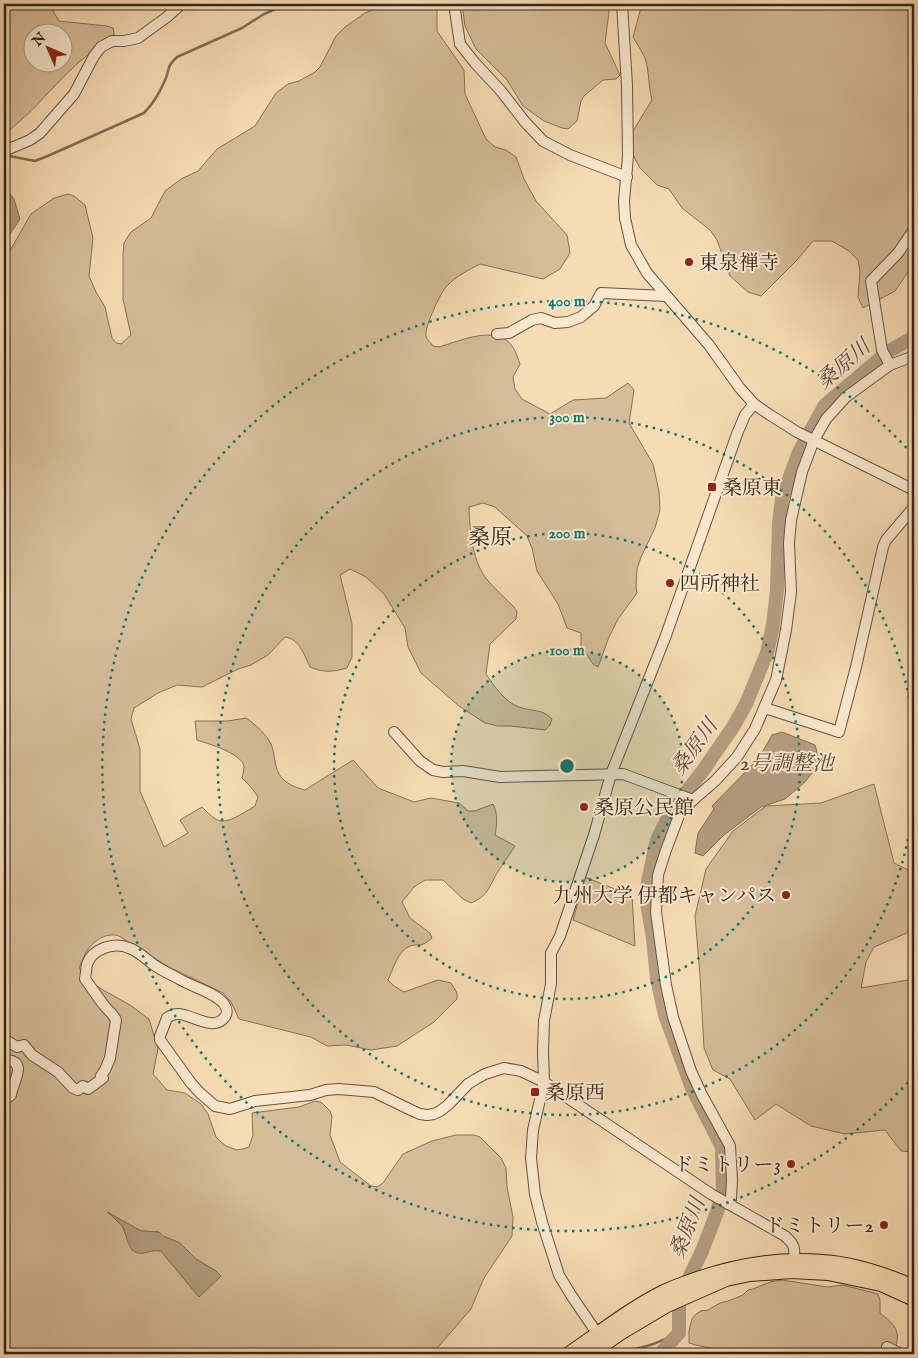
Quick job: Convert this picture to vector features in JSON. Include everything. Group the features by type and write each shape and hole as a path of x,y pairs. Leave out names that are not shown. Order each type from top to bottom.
{"main road":[{"path":"666,1298 706,1275 766,1262 823,1262 845,1265 887,1276 914,1287"},
{"path":"590,1354 601,1339 639,1306 700,1290 726,1279 750,1274 792,1271 828,1273 881,1284 914,1299"},
{"path":"569,1354 601,1339"}],"street":[{"path":"4,152 30,140 40,133 74,94 94,56 101,47 112,41 138,38 167,17 181,4"},
{"path":"454,4 460,44 542,142 626,177"},
{"path":"622,4 627,64 625,218 631,245 647,273 709,345 739,388 754,404 797,432 914,490"},
{"path":"627,64 630,54 629,4"},
{"path":"890,365 882,350 871,281 898,253 913,231 914,226"},
{"path":"497,334 509,333 532,320 541,318 555,323 568,322 581,317 594,306 601,293 666,296"},
{"path":"727,1203 731,1199 730,1146 702,1096 691,1071 673,1017 666,985 656,912 658,875 680,813 691,799 714,781 738,757 755,730 776,680 790,592 789,544 791,520 802,472 814,440 826,419 846,397 890,365 913,359"},
{"path":"601,1339 559,1275 535,1194 531,1158 533,1130 544,1082 542,1051 544,1021 551,984 551,953 560,936 594,835 611,774 665,638 737,434 745,415 754,404"},
{"path":"765,708 839,732 883,547 886,540 914,507"},
{"path":"394,732 420,761 433,770 444,772 463,771 500,777 623,774 691,799"},
{"path":"4,1039 17,1047 24,1045 32,1055 58,1072 73,1088 78,1090 83,1086 88,1089 100,1081 103,1078 101,1076 110,1058 116,1020 85,979 87,966 92,956 102,948 111,946 130,948 158,967 215,996 225,1005 226,1016 216,1023 199,1021 178,1013 166,1018 160,1036 160,1040 191,1083 215,1106 230,1109 255,1101 310,1095 326,1090 339,1089 374,1092 420,1114 427,1115 440,1111 468,1084 485,1074 504,1068 520,1070 544,1082 713,1196 785,1236 792,1242 795,1250 794,1261"},
{"path":"4,1060 13,1062 18,1068 17,1080 12,1088 11,1095 8,1097 4,1096"},
{"path":"887,1347 901,1354"}],"shaded area":[{"path":"4,4 49,4 59,21 69,22 22,22 22,72 69,72 18,123 4,134"},
{"path":"378,4 437,4 437,31 464,70 465,94 486,139 495,147 506,150 516,157 524,179 536,201 567,235 570,253 560,269 543,279 480,264 451,282 444,289 434,310 426,336 433,346 439,347 477,336 497,336 505,339 512,346 520,364 513,377 515,389 522,399 550,414 573,400 606,398 628,383 634,390 629,423 653,464 659,491 660,510 655,528 637,569 637,593 618,619 598,667 593,664 581,646 581,633 567,628 558,604 537,571 532,548 527,536 495,507 483,503 469,507 471,537 475,557 489,582 517,612 516,619 490,644 486,674 509,702 524,709 544,713 552,719 550,725 545,730 485,723 459,706 421,673 408,647 405,628 384,594 366,577 350,569 340,575 352,624 352,657 347,668 328,671 310,667 298,644 285,637 268,655 251,665 238,669 202,687 177,685 158,693 134,708 131,719 140,749 140,791 164,847 188,833 180,820 202,807 217,820 226,821 255,806 258,797 242,778 244,766 242,761 231,753 197,740 195,721 228,721 246,718 266,736 271,744 276,767 281,777 290,785 305,790 353,760 378,788 414,802 431,798 459,803 468,811 475,811 493,804 497,819 495,835 515,846 485,894 471,903 463,899 443,880 425,880 414,887 402,902 410,918 430,933 432,938 423,944 406,948 396,961 388,980 404,992 438,980 451,983 457,993 457,999 434,1022 397,1046 371,1050 346,1045 327,1046 311,1037 239,1019 231,1002 223,993 169,967 119,936 106,936 94,943 87,951 79,968 91,982 130,1005 149,1019 158,1049 153,1074 167,1090 185,1093 201,1104 208,1114 216,1137 226,1146 237,1150 249,1147 253,1135 252,1113 299,1107 315,1101 321,1102 330,1111 332,1117 330,1135 340,1162 371,1186 377,1187 383,1183 403,1154 432,1141 456,1135 474,1135 480,1137 501,1158 506,1168 507,1187 513,1217 512,1236 484,1278 471,1309 432,1354 4,1354 4,261 31,214 54,198 68,194 74,196 85,205 93,238 89,276 105,307 112,338 116,343 121,344 131,335 123,299 123,255 124,243 131,232 151,218 165,191 181,179 198,171 217,149 255,126 276,93 288,84 299,81 315,72 320,67 336,36 365,13 375,9","holes":["109,1213 141,1231 159,1232 163,1236 180,1243 196,1259 216,1271 199,1297 161,1251 154,1250 142,1253 132,1250 122,1226"]},
{"path":"462,4 610,4 605,43 620,75 616,79 603,80 584,96 581,101 577,121 568,129 544,121 523,106 507,80 476,49 465,26"},
{"path":"642,4 914,4 914,263 895,291 863,308 858,297 860,271 858,260 849,251 832,241 813,241 761,296 748,292 730,276 717,240 710,230 682,208 669,189 657,185 640,168 634,157 631,144 633,131 652,100 646,61 633,37"},
{"path":"72,22 113,28 112,39 72,69"},
{"path":"874,784 894,863 914,873 914,930 874,947 866,962 861,988 914,979 914,1152 901,1151 885,1130 845,1134 811,1126 776,1104 755,1120 730,1079 713,1070 704,1048 695,916 706,869 733,831 766,806 821,803"},
{"path":"585,877 632,896 635,946 573,920"},
{"path":"782,1280 828,1287 843,1285 878,1294 880,1313 890,1321 897,1333 895,1350 888,1354 722,1354 720,1350 689,1343 689,1331 692,1319 696,1314 743,1295 748,1290"}],"water":[{"path":"4,186 14,199 20,219 4,243"},
{"name":"2号調整池","path":"782,732 815,745 820,763 805,782 785,799 761,807 724,835 703,856 695,853 698,833 714,809 712,806 759,758 772,735"},
{"path":"107,1212 141,1231 159,1232 163,1236 180,1243 196,1259 221,1276 199,1297 161,1251 137,1253 134,1251 129,1245 122,1226"}],"waterway":[{"path":"4,162 9,156 35,161 144,113 157,96 170,65 177,57 242,28 264,14 287,4"},
{"name":"桑原川","path":"660,1354 679,1333 679,1299 702,1251 723,1190 722,1147 692,1088 665,1015 657,979 653,938 646,898 657,840 668,818 733,727 746,704 767,653 773,625 777,590 779,524 782,498 799,452 825,405 889,351 914,337"},
{"path":"624,1354 679,1333"}],"place":[{"name":"東泉禅寺","path":"689,262"},
{"name":"桑原東","path":"712,487"},
{"name":"四所神社","path":"670,583"},
{"name":"桑原公民館","path":"584,807"},
{"name":"九州大学 伊都キャンパス","path":"786,895"},
{"name":"桑原西","path":"535,1092"},
{"name":"ドミトリー3","path":"791,1164"},
{"name":"ドミトリー2","path":"884,1225"}],"district":[{"name":"桑原","path":"490,536"}]}
